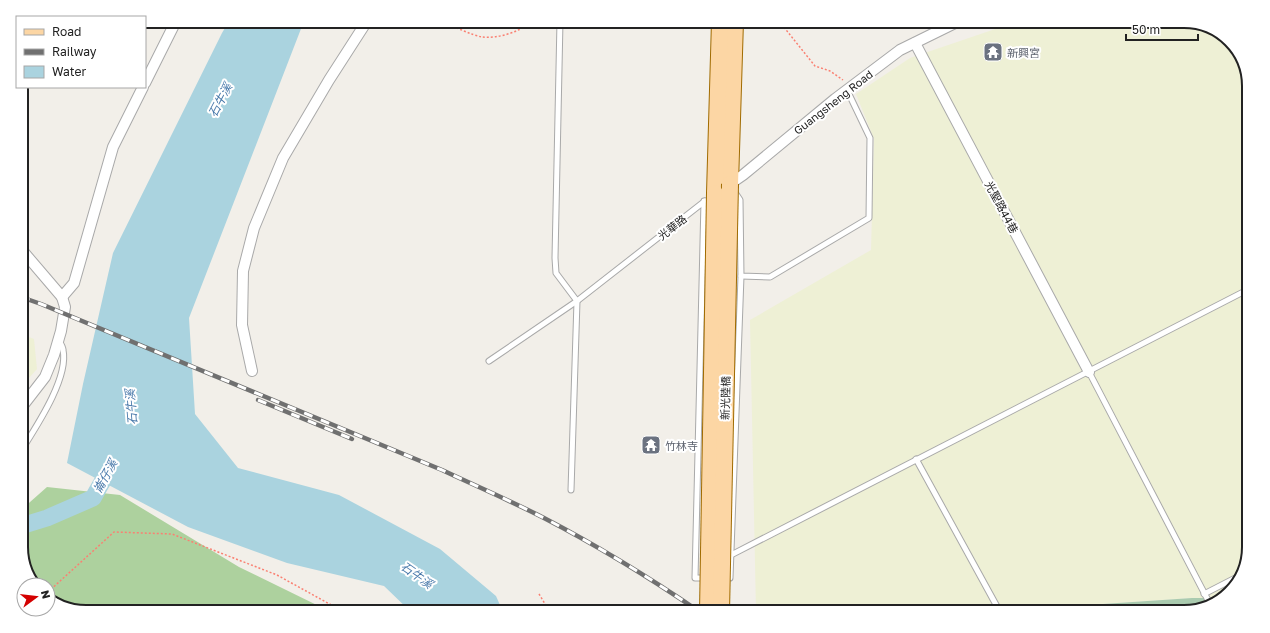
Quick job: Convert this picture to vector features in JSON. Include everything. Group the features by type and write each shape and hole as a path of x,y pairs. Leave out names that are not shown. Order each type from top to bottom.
{"main road":[{"path":"710,197 720,28"},
{"path":"730,184 734,28"},
{"name":"新光陸橋","path":"721,605 730,184"},
{"name":"新光陸橋","path":"708,605 710,197"}],"street":[{"path":"146,82 173,28"},
{"path":"252,371 242,324 243,271 254,228 284,158 329,80 362,28"},
{"name":"Guangsheng Road","path":"710,197 730,184 849,88 900,50 944,28"},
{"name":"光聖路44巷","path":"915,43 1089,372"},
{"path":"62,297 74,283 113,147 142,88"},
{"path":"28,257 62,297 65,307 58,339 45,377 28,399"}],"lane":[{"path":"560,28 556,273 577,301 571,490"},
{"path":"741,276 770,277 869,218 870,138 849,88"},
{"path":"710,197 695,578 730,578 741,276 740,200 730,184"},
{"name":"光華路","path":"489,361 577,301 710,197"},
{"path":"731,555 1242,293"},
{"path":"28,440 41,420 57,386 64,364 63,349 58,339"},
{"path":"1089,372 1208,600"},
{"path":"916,459 996,605"},
{"path":"1204,594 1231,580"}],"path":[{"path":"460,28 483,37 508,35 522,28"},
{"path":"785,28 815,66 830,71 849,88"},
{"path":"56,585 114,532 172,534 276,575 331,605"},
{"path":"539,594 546,605"}],"green space":[{"path":"998,28 1192,28 1210,34 1222,42 1236,60 1242,82 1242,555 1236,573 1228,585 1212,598 1192,598 1098,605 756,605 750,320 871,250 874,139 856,94 910,58"},
{"path":"28,337 34,339 37,369 28,379"},
{"path":"47,487 120,495 239,567 317,605 78,605 56,596 56,577 37,577 31,566 28,551 28,504"},
{"path":"1212,598 1192,605 1099,605"}],"water":[{"name":"石牛溪","path":"225,28 301,28 189,318 195,414 238,468 339,495 440,549 496,596 500,605 404,605 384,586 287,563 188,527 67,463 83,384 113,253"}],"waterway":[{"name":"崙仔溪","path":"28,524 47,518 93,498 114,461"}],"railway":[{"path":"28,299 442,470 544,518 604,551 689,605"},
{"path":"258,400 352,439"}],"place":[{"name":"新興宮","path":"993,52"},
{"name":"竹林寺","path":"651,445"}]}
